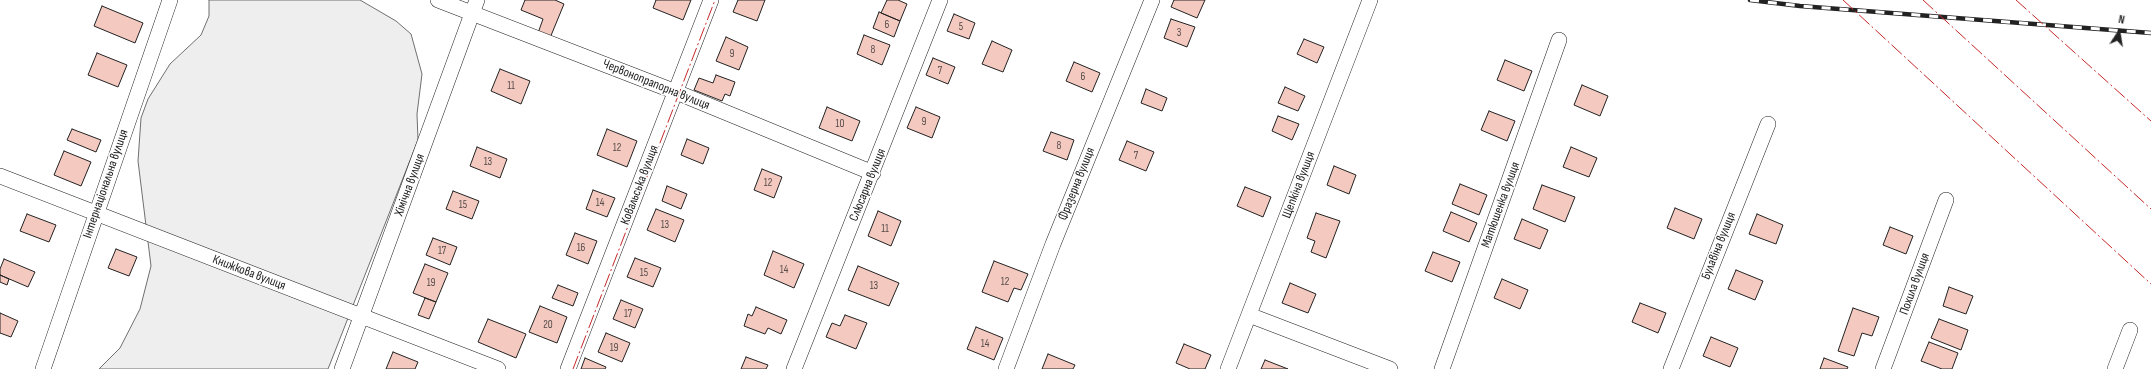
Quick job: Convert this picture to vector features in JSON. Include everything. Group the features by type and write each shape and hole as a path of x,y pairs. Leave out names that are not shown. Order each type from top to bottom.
{"street":[{"name":"Інтернаціональна вулиця","path":"43,369 170,0"},
{"name":"Червонопрапорна вулиця","path":"438,0 475,7 873,173"},
{"name":"Ковальська вулиця","path":"568,369 711,0"},
{"name":"Слюсарна вулиця","path":"794,369 873,173 940,0"},
{"name":"Фразерна вулиця","path":"1006,369 1053,244 1152,0"},
{"name":"Щепкіна вулиця","path":"1228,369 1370,0"},
{"name":"Хімічна вулиця","path":"342,369 475,7"},
{"name":"Матюшенка вулиця","path":"1442,369 1560,40"},
{"name":"Булавіна вулиця","path":"1671,369 1768,124"},
{"name":"Книжкова вулиця","path":"0,176 498,369"},
{"name":"Похила вулиця","path":"1883,369 1946,200"},
{"path":"1249,315 1390,369"},
{"path":"2115,369 2130,330"}],"shaded area":[{"path":"209,0 360,0 396,21 411,34 422,74 417,114 418,140 328,369 99,369 120,348 140,309 151,266 138,161 141,118 148,99 170,64 201,35 209,16"}],"building":[{"path":"525,0 555,0 564,4 550,38 538,33 543,19 521,10"},
{"path":"656,0 691,0 683,20 653,8"},
{"path":"738,0 765,0 757,21 733,12"},
{"path":"887,0 898,0 907,4 900,21 881,13"},
{"path":"1174,0 1205,0 1197,18 1171,7"},
{"path":"102,6 143,23 135,43 94,26"},
{"path":"879,12 900,21 894,37 873,28"},
{"path":"954,14 975,23 969,39 947,31"},
{"path":"1171,19 1195,27 1187,47 1164,38"},
{"path":"864,35 890,45 882,65 857,54"},
{"path":"726,37 748,47 739,70 716,61"},
{"path":"1304,39 1324,47 1317,63 1297,54"},
{"path":"992,41 1012,50 1003,72 982,64"},
{"path":"97,53 127,65 118,87 88,75"},
{"path":"933,58 955,67 948,84 926,75"},
{"path":"1505,60 1532,71 1524,91 1497,80"},
{"path":"1074,62 1100,73 1092,92 1066,81"},
{"path":"500,69 530,81 521,104 491,91"},
{"path":"716,75 735,82 730,96 725,94 722,101 694,90 699,78 713,83"},
{"path":"1582,85 1608,96 1600,116 1574,105"},
{"path":"1285,87 1305,96 1298,111 1278,103"},
{"path":"1146,89 1167,98 1162,111 1141,103"},
{"path":"827,107 860,121 852,141 819,128"},
{"path":"916,107 940,117 932,138 907,128"},
{"path":"1489,111 1515,121 1507,141 1481,130"},
{"path":"1278,116 1299,124 1292,140 1272,131"},
{"path":"72,129 101,140 96,152 67,140"},
{"path":"607,129 637,141 627,167 597,155"},
{"path":"1051,132 1074,140 1067,160 1043,151"},
{"path":"687,139 709,148 703,164 681,155"},
{"path":"1127,141 1154,152 1146,171 1119,160"},
{"path":"477,147 507,159 500,178 470,166"},
{"path":"1571,147 1597,158 1589,177 1563,167"},
{"path":"64,151 91,162 81,186 54,175"},
{"path":"1334,166 1356,175 1349,194 1327,185"},
{"path":"762,169 782,177 774,198 754,190"},
{"path":"1460,184 1487,195 1479,215 1452,204"},
{"path":"1542,185 1575,197 1565,222 1533,209"},
{"path":"667,186 687,194 681,209 662,201"},
{"path":"1245,187 1271,197 1263,217 1237,206"},
{"path":"593,190 615,198 607,217 586,209"},
{"path":"453,191 479,201 472,219 446,209"},
{"path":"1675,208 1702,219 1694,239 1667,228"},
{"path":"656,209 684,220 675,242 647,230"},
{"path":"878,211 901,221 891,246 868,236"},
{"path":"1451,212 1477,223 1469,242 1443,231"},
{"path":"1316,213 1340,221 1326,258 1311,252 1315,241 1307,238"},
{"path":"27,214 56,225 49,242 20,231"},
{"path":"1757,214 1783,225 1776,244 1749,234"},
{"path":"1522,219 1548,230 1540,249 1514,239"},
{"path":"1890,227 1913,236 1906,254 1883,245"},
{"path":"575,233 597,241 588,264 566,255"},
{"path":"433,238 457,247 450,265 426,255"},
{"path":"116,249 137,257 129,276 108,268"},
{"path":"773,251 804,264 794,288 764,275"},
{"path":"1433,252 1460,262 1452,282 1425,271"},
{"path":"635,258 661,268 653,287 627,277"},
{"path":"4,259 35,272 28,287 0,275 0,269"},
{"path":"994,261 1028,274 1021,290 1014,288 1008,302 982,292"},
{"path":"425,264 448,273 436,302 413,293"},
{"path":"858,266 899,283 889,306 848,290"},
{"path":"1736,270 1763,281 1755,300 1728,289"},
{"path":"0,275 9,279 7,285 0,282"},
{"path":"1502,279 1528,290 1520,309 1494,298"},
{"path":"1290,283 1316,294 1308,313 1282,303"},
{"path":"558,285 578,293 573,306 552,298"},
{"path":"1949,287 1973,296 1966,314 1943,306"},
{"path":"425,298 436,302 429,319 418,315"},
{"path":"621,300 643,309 635,328 613,319"},
{"path":"1640,303 1666,313 1658,333 1632,322"},
{"path":"540,306 567,317 557,343 529,332"},
{"path":"756,307 787,320 781,334 768,328 765,334 744,326 748,314 752,316"},
{"path":"1853,308 1879,317 1872,336 1862,333 1854,356 1838,351"},
{"path":"0,313 18,321 11,337 0,333"},
{"path":"845,315 867,323 856,349 826,337 832,323 840,326"},
{"path":"488,319 526,334 516,358 478,342"},
{"path":"1939,319 1968,330 1961,350 1931,338"},
{"path":"976,327 1003,338 994,360 967,349"},
{"path":"606,333 630,343 622,362 598,352"},
{"path":"1711,337 1738,348 1730,367 1703,356"},
{"path":"1929,342 1958,353 1952,369 1942,369 1921,361"},
{"path":"1184,344 1211,355 1205,369 1190,369 1176,363"},
{"path":"393,352 418,362 415,369 386,369"},
{"path":"1048,354 1075,365 1073,369 1042,369"},
{"path":"746,357 768,365 766,369 741,369"},
{"path":"585,358 606,367 605,369 581,369"},
{"path":"1824,358 1848,367 1847,369 1820,369"},
{"path":"1265,360 1288,369 1261,369"}],"railway":[{"path":"1750,0 1800,6 2151,33"}],"power":[{"path":"573,369 715,0"},
{"path":"1843,0 2151,284"},
{"path":"1923,0 2151,209"},
{"path":"2016,0 2151,121"}]}
